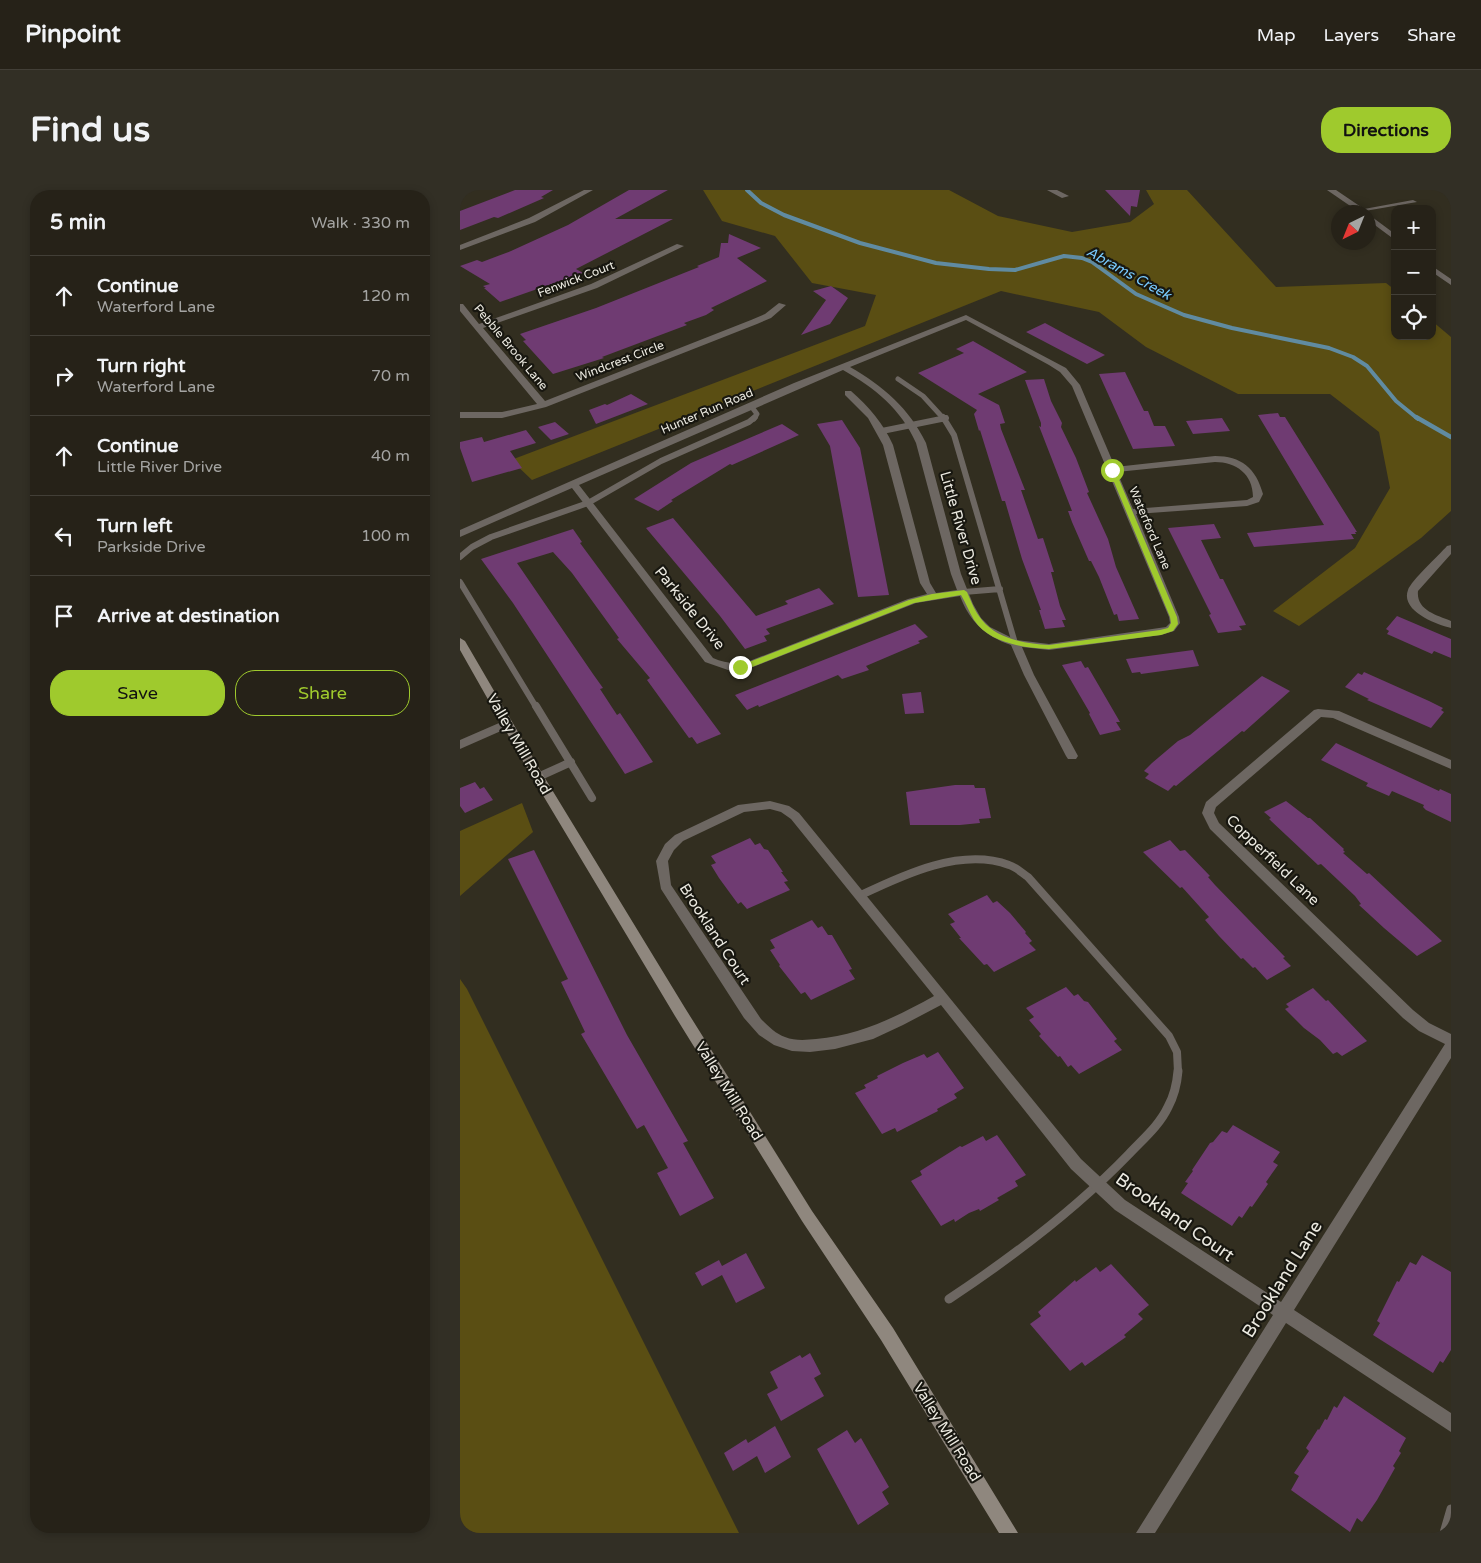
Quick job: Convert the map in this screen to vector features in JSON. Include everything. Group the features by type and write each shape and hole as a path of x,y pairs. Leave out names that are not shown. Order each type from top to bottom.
{"street":[{"path":"460,248 532,220 590,190"},
{"path":"1051,190 1065,196"},
{"path":"1331,190 1353,205"},
{"path":"1376,209 1413,202"},
{"path":"1376,223 1391,235"},
{"name":"Fenwick Court","path":"477,327 594,286 680,246"},
{"path":"1436,271 1451,283"},
{"name":"Windcrest Circle","path":"460,415 502,415 543,405 754,322 768,316 782,305"},
{"name":"Pebble Brook Lane","path":"460,306 543,405"},
{"name":"Hunter Run Road","path":"460,534 843,366 966,317"},
{"name":"Waterford Lane","path":"966,317 1052,363 1070,376 1076,385 1174,617 1174,624 1170,629 1161,632 1049,647 1016,643"},
{"name":"Little River Drive","path":"843,366 876,386 891,399 914,425 956,574 964,592 978,620 986,629 1001,638 1016,643"},
{"path":"848,393 868,411 882,431 888,445 925,583 932,596"},
{"path":"1112,470 1216,459 1230,460 1246,468 1258,492 1258,497 1254,501 1247,503 1130,512"},
{"name":"Parkside Drive","path":"573,483 709,660 718,665 728,667 749,665 912,601 932,596 964,592"},
{"path":"1451,548 1413,590 1412,596 1419,609 1426,615 1451,626"},
{"name":"Valley Mill Road","path":"460,641 538,778 680,1012 807,1216 887,1334 1009,1533"},
{"path":"1016,643 1029,675 1072,756"},
{"name":"Copperfield Lane","path":"1451,765 1335,714 1318,714 1210,805 1208,813 1214,826 1408,1014 1424,1027 1451,1041"},
{"path":"460,745 506,724"},
{"name":"Brookland Court","path":"943,997 883,1030 853,1040 806,1046 784,1043 763,1031 748,1014 665,886 662,861 669,847 690,831 742,808 770,805 785,809 795,816 861,895 943,997 1076,1164 1098,1186 1120,1205 1451,1423"},
{"name":"Brookland Lane","path":"1146,1533 1451,1046"}],"lane":[{"path":"898,378 926,398 946,418 954,435 1016,643"},
{"path":"460,557 472,547 491,537 588,503 661,460 754,419 757,414 751,406"},
{"path":"882,431 946,418"},
{"path":"460,582 592,798"},
{"path":"964,592 1000,589"},
{"path":"538,778 571,762"},
{"path":"861,895 916,869 936,864 968,860 992,861 1011,866 1028,877 1156,1021 1175,1045 1178,1066 1176,1087 1168,1107 1159,1122 1098,1186 1066,1215 1010,1258 949,1299"},
{"path":"1444,1533 1451,1510"}],"shaded area":[{"path":"703,190 949,190 998,216 1072,232 1130,222 1154,204 1146,190 1187,190 1276,287 1386,283 1391,287 1391,340 1436,340 1436,324 1451,337 1451,511 1421,538 1299,626 1273,611 1355,548 1390,488 1379,432 1330,394 1238,394 1146,347 1099,312 1001,291 532,480 511,460 865,326 876,295 812,283 775,236 722,221"},
{"path":"522,803 533,832 460,896 460,831"},
{"path":"460,979 467,989 739,1533 460,1533"}],"building":[{"path":"515,190 553,190 541,197 544,198 498,218 494,217 460,230 460,211"},
{"path":"629,190 668,190 615,219 673,219 576,269 583,273 500,302 483,286 490,284 460,266 477,260 482,262 511,251 568,225"},
{"path":"1105,190 1140,190 1137,207 1131,206 1130,216"},
{"path":"729,234 761,248 737,258 767,281 711,308 714,310 706,315 684,323 687,325 602,357 604,358 553,374 523,341 526,340 520,334 596,308 699,267 697,266 719,257 721,243 728,243"},
{"path":"831,286 848,298 830,324 801,335 826,300 813,291"},
{"path":"1045,323 1105,355 1087,364 1026,332"},
{"path":"973,341 1027,372 978,394 999,405 1005,423 1000,424 1001,429 1025,490 1021,490 1038,539 1043,538 1054,572 1051,572 1060,606 1066,620 1062,620 1065,627 1045,629 1039,610 1041,610 1022,559 1005,501 1002,501 979,431 974,414 977,410 918,373 964,353 956,349"},
{"path":"1125,372 1144,411 1148,411 1154,426 1165,426 1175,446 1133,449 1099,374"},
{"path":"1044,379 1051,401 1062,423 1061,427 1076,458 1089,492 1087,493 1108,539 1116,567 1139,619 1119,621 1117,614 1114,615 1099,577 1091,561 1089,561 1072,522 1068,511 1072,511 1039,426 1041,427 1041,423 1025,380"},
{"path":"631,394 648,404 596,424 589,410 607,405"},
{"path":"1278,413 1280,417 1285,417 1357,532 1355,532 1356,534 1351,534 1354,539 1254,547 1247,533 1324,525 1258,415"},
{"path":"1222,418 1230,431 1193,434 1186,421"},
{"path":"842,420 860,448 889,595 858,597 830,446 817,424"},
{"path":"555,422 569,434 551,440 538,427"},
{"path":"782,424 799,435 732,465 730,464 671,500 673,501 658,511 634,499 691,463"},
{"path":"526,430 536,443 510,451 522,468 472,482 460,448 460,442 482,437 484,442"},
{"path":"673,518 756,616 788,604 785,601 819,588 834,604 766,629 770,634 764,636 767,641 745,649 720,616 646,528"},
{"path":"1214,524 1221,538 1201,540 1246,625 1239,626 1242,630 1218,633 1209,615 1211,614 1168,528"},
{"path":"573,529 582,542 580,543 721,734 697,744 692,737 689,738 647,680 650,678 617,639 619,638 572,573 553,552 517,563 603,688 600,689 617,715 620,713 653,762 625,774 513,603 481,559"},
{"path":"1397,616 1451,639 1451,658 1434,651 1432,654 1387,634 1389,631 1386,629"},
{"path":"915,624 928,637 918,641 920,643 866,666 869,670 842,679 838,675 759,707 758,705 747,710 735,695"},
{"path":"1193,650 1199,666 1141,674 1140,672 1132,673 1126,659"},
{"path":"1081,661 1085,668 1088,667 1120,722 1116,722 1121,730 1100,735 1090,713 1062,665"},
{"path":"1364,672 1443,708 1441,710 1444,712 1431,728 1367,700 1369,699 1345,687 1358,673 1362,675"},
{"path":"1262,676 1290,691 1244,732 1242,731 1168,791 1145,778 1149,774 1144,771 1152,763 1178,741 1190,735"},
{"path":"921,692 924,713 905,714 902,694"},
{"path":"1336,743 1439,791 1440,789 1451,794 1451,822 1426,810 1423,807 1424,805 1392,791 1389,796 1366,786 1368,783 1321,760"},
{"path":"475,782 480,789 484,787 493,800 465,813 460,806 460,788"},
{"path":"955,785 974,785 975,788 985,788 991,818 979,819 980,823 960,825 910,825 906,792"},
{"path":"1286,801 1310,818 1344,849 1345,852 1343,853 1367,874 1369,873 1442,941 1417,956 1384,928 1359,905 1361,904 1355,896 1321,864 1318,865 1264,812"},
{"path":"750,838 755,845 760,843 764,849 768,850 788,881 784,882 790,890 747,909 741,902 738,904 719,878 711,865 716,863 711,856"},
{"path":"1170,840 1180,851 1185,850 1210,876 1208,877 1215,885 1285,957 1283,958 1291,966 1267,980 1255,967 1253,968 1243,958 1241,959 1205,920 1209,917 1182,887 1180,888 1143,852"},
{"path":"534,850 627,1035 688,1141 683,1143 714,1198 680,1216 657,1173 668,1168 644,1125 637,1129 581,1034 585,1032 561,982 568,979 508,859"},
{"path":"987,895 993,903 997,901 1010,913 1026,932 1032,941 1029,943 1036,950 994,972 987,964 984,965 959,938 961,938 950,924 955,922 948,914"},
{"path":"812,920 818,928 822,926 828,935 832,935 852,969 849,970 855,979 811,1000 805,992 801,994 779,966 770,950 775,948 770,940"},
{"path":"1066,987 1074,996 1078,994 1084,1001 1088,1002 1117,1039 1114,1041 1122,1050 1079,1074 1071,1065 1068,1067 1060,1056 1058,1057 1039,1036 1041,1034 1029,1020 1034,1017 1026,1008"},
{"path":"1313,988 1326,1001 1328,1000 1367,1041 1342,1056 1337,1052 1333,1054 1285,1009 1289,1007 1286,1004"},
{"path":"938,1052 964,1088 954,1094 957,1098 937,1109 938,1111 897,1132 895,1128 882,1134 855,1093 866,1088 864,1085 878,1078 877,1076 903,1063 924,1054 927,1058"},
{"path":"1233,1125 1280,1152 1273,1162 1278,1165 1266,1182 1268,1184 1252,1207 1250,1206 1242,1218 1239,1216 1232,1226 1181,1193 1188,1183 1185,1182 1210,1143 1222,1131 1227,1133"},
{"path":"997,1135 1026,1175 1015,1181 1018,1186 997,1198 999,1200 980,1211 979,1209 955,1222 954,1219 941,1226 911,1181 922,1175 920,1171 960,1146 962,1147 983,1136 986,1141"},
{"path":"746,1253 765,1288 736,1303 722,1275 702,1286 695,1273 719,1260 722,1266"},
{"path":"1422,1255 1451,1272 1451,1350 1443,1363 1440,1361 1433,1373 1373,1335 1380,1323 1377,1321 1397,1281 1399,1282 1410,1262 1416,1265"},
{"path":"1111,1264 1149,1305 1138,1314 1143,1319 1124,1335 1126,1337 1085,1366 1082,1362 1070,1371 1030,1324 1041,1316 1038,1312 1075,1280 1076,1282 1096,1267 1100,1272"},
{"path":"810,1353 821,1374 814,1378 824,1396 781,1421 767,1394 778,1388 770,1372 800,1355 802,1358"},
{"path":"1344,1396 1406,1438 1399,1451 1401,1453 1393,1466 1395,1468 1377,1500 1362,1522 1357,1518 1350,1532 1291,1490 1299,1476 1294,1473 1309,1451 1306,1448 1325,1419 1327,1420 1334,1406 1337,1408"},
{"path":"775,1426 791,1457 765,1473 757,1456 733,1471 724,1453 746,1439 748,1443"},
{"path":"847,1430 855,1443 861,1438 889,1487 882,1492 889,1504 858,1525 817,1449"}],"waterway":[{"name":"Abrams Creek","path":"747,190 761,203 784,215 860,243 936,263 1015,270 1064,256 1082,258 1092,262 1136,294 1184,315 1232,328 1329,348 1353,357 1367,366 1396,401 1418,419"},
{"name":"Abrams Creek","path":"1416,417 1451,437"}],"route":[{"path":"740,667 912,601 932,596 964,592 968,604 986,629 1001,638 1032,646 1049,647 1161,632 1170,629 1174,624 1174,617 1112,470"}]}
